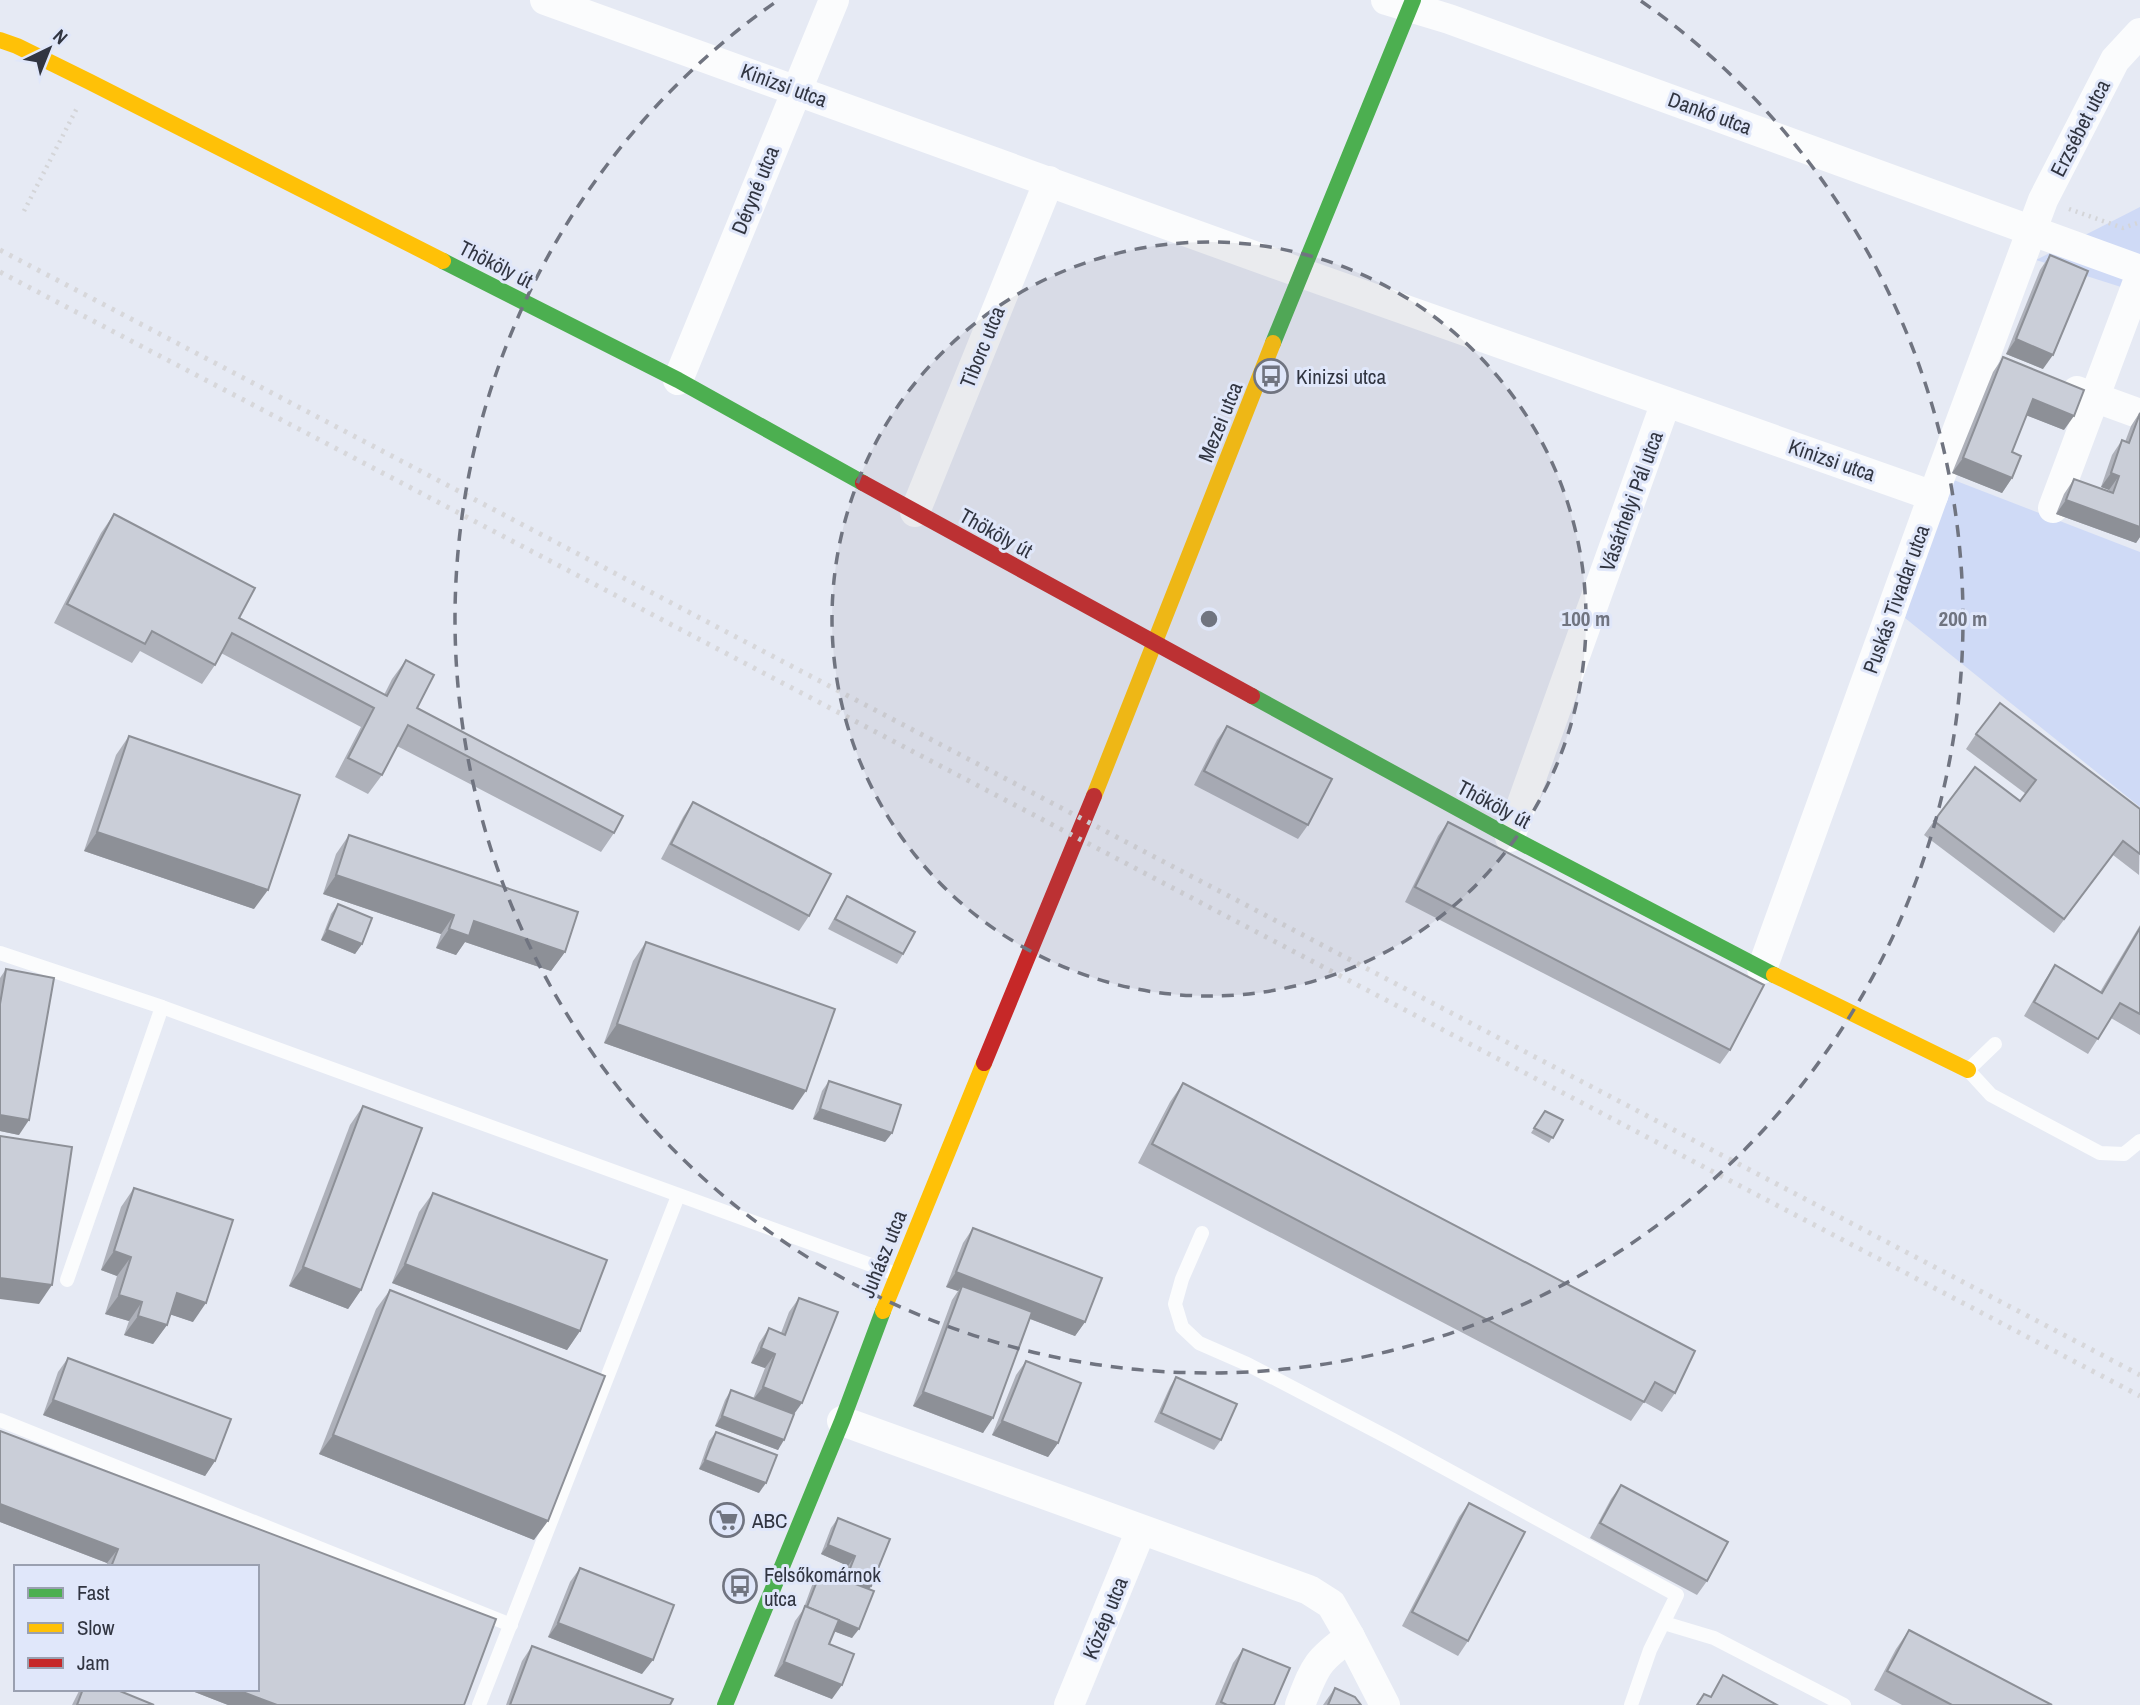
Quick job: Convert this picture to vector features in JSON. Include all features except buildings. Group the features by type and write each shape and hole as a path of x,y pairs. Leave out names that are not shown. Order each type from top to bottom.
{"street":[{"name":"Kinizsi utca","path":"545,0 1301,273 1933,496"},
{"name":"Déryné utca","path":"678,380 834,0"},
{"name":"Dankó utca","path":"1403,3 2140,270"},
{"name":"Mezei utca","path":"1084,820 1301,273 1403,3"},
{"name":"Erzsébet utca","path":"2032,230 2043,200 2115,60 2140,33"},
{"name":"Thököly út","path":"0,40 90,82 678,380 1510,837 1762,969 1968,1070"},
{"name":"Tiborc utca","path":"915,512 1049,181"},
{"name":"Puskás Tivadar utca","path":"1762,969 1933,496 1997,361 2032,230"},
{"path":"2053,508 2140,276"},
{"path":"2057,383 2140,414"},
{"name":"Vásárhelyi Pál utca","path":"1510,837 1666,402"},
{"name":"Juhász utca","path":"725,1705 842,1421 897,1275 1084,820"},
{"path":"842,1421 1309,1590 1331,1604 1385,1705"},
{"name":"Közép utca","path":"1069,1705 1141,1530"},
{"path":"1300,1705 1316,1666 1327,1653 1350,1637"}],"lane":[{"path":"0,953 162,1007 897,1275"},
{"path":"67,1280 162,1007"},
{"path":"1995,1044 1968,1070 1991,1096 2100,1153 2124,1154 2140,1142"},
{"path":"479,1705 678,1196"},
{"path":"1202,1233 1182,1279 1175,1304 1182,1327 1199,1343 1247,1364 1393,1440 1677,1595 1650,1650 1631,1705"},
{"path":"0,1420 511,1625"},
{"path":"1664,1623 1714,1638 1844,1705"}],"path":[{"path":"24,211 60,143"},
{"path":"2043,200 2123,229 2140,222"}],"shaded area":[{"path":"2140,207 2140,293 2036,260"},
{"path":"1946,477 2140,552 2140,807 1905,618"}],"railway":[{"path":"0,250 2140,1375"},
{"path":"0,272 2140,1396"}],"traffic: fast":[{"path":"1273,343 1413,0"},
{"path":"443,261 678,380 863,483"},
{"path":"1252,696 1510,837 1774,975"},
{"path":"725,1705 842,1421 883,1311"}],"traffic: slow":[{"path":"0,40 90,82 443,261"},
{"path":"1094,796 1273,343"},
{"path":"1774,975 1968,1070"},
{"path":"883,1311 984,1063"}],"traffic: jam":[{"path":"863,483 1252,696"},
{"path":"984,1063 1094,796"}],"place":[{"name":"Kinizsi utca","path":"1271,376"},
{"name":"ABC","path":"727,1520"},
{"name":"Felsőkomárnok utca","path":"740,1586"}]}
